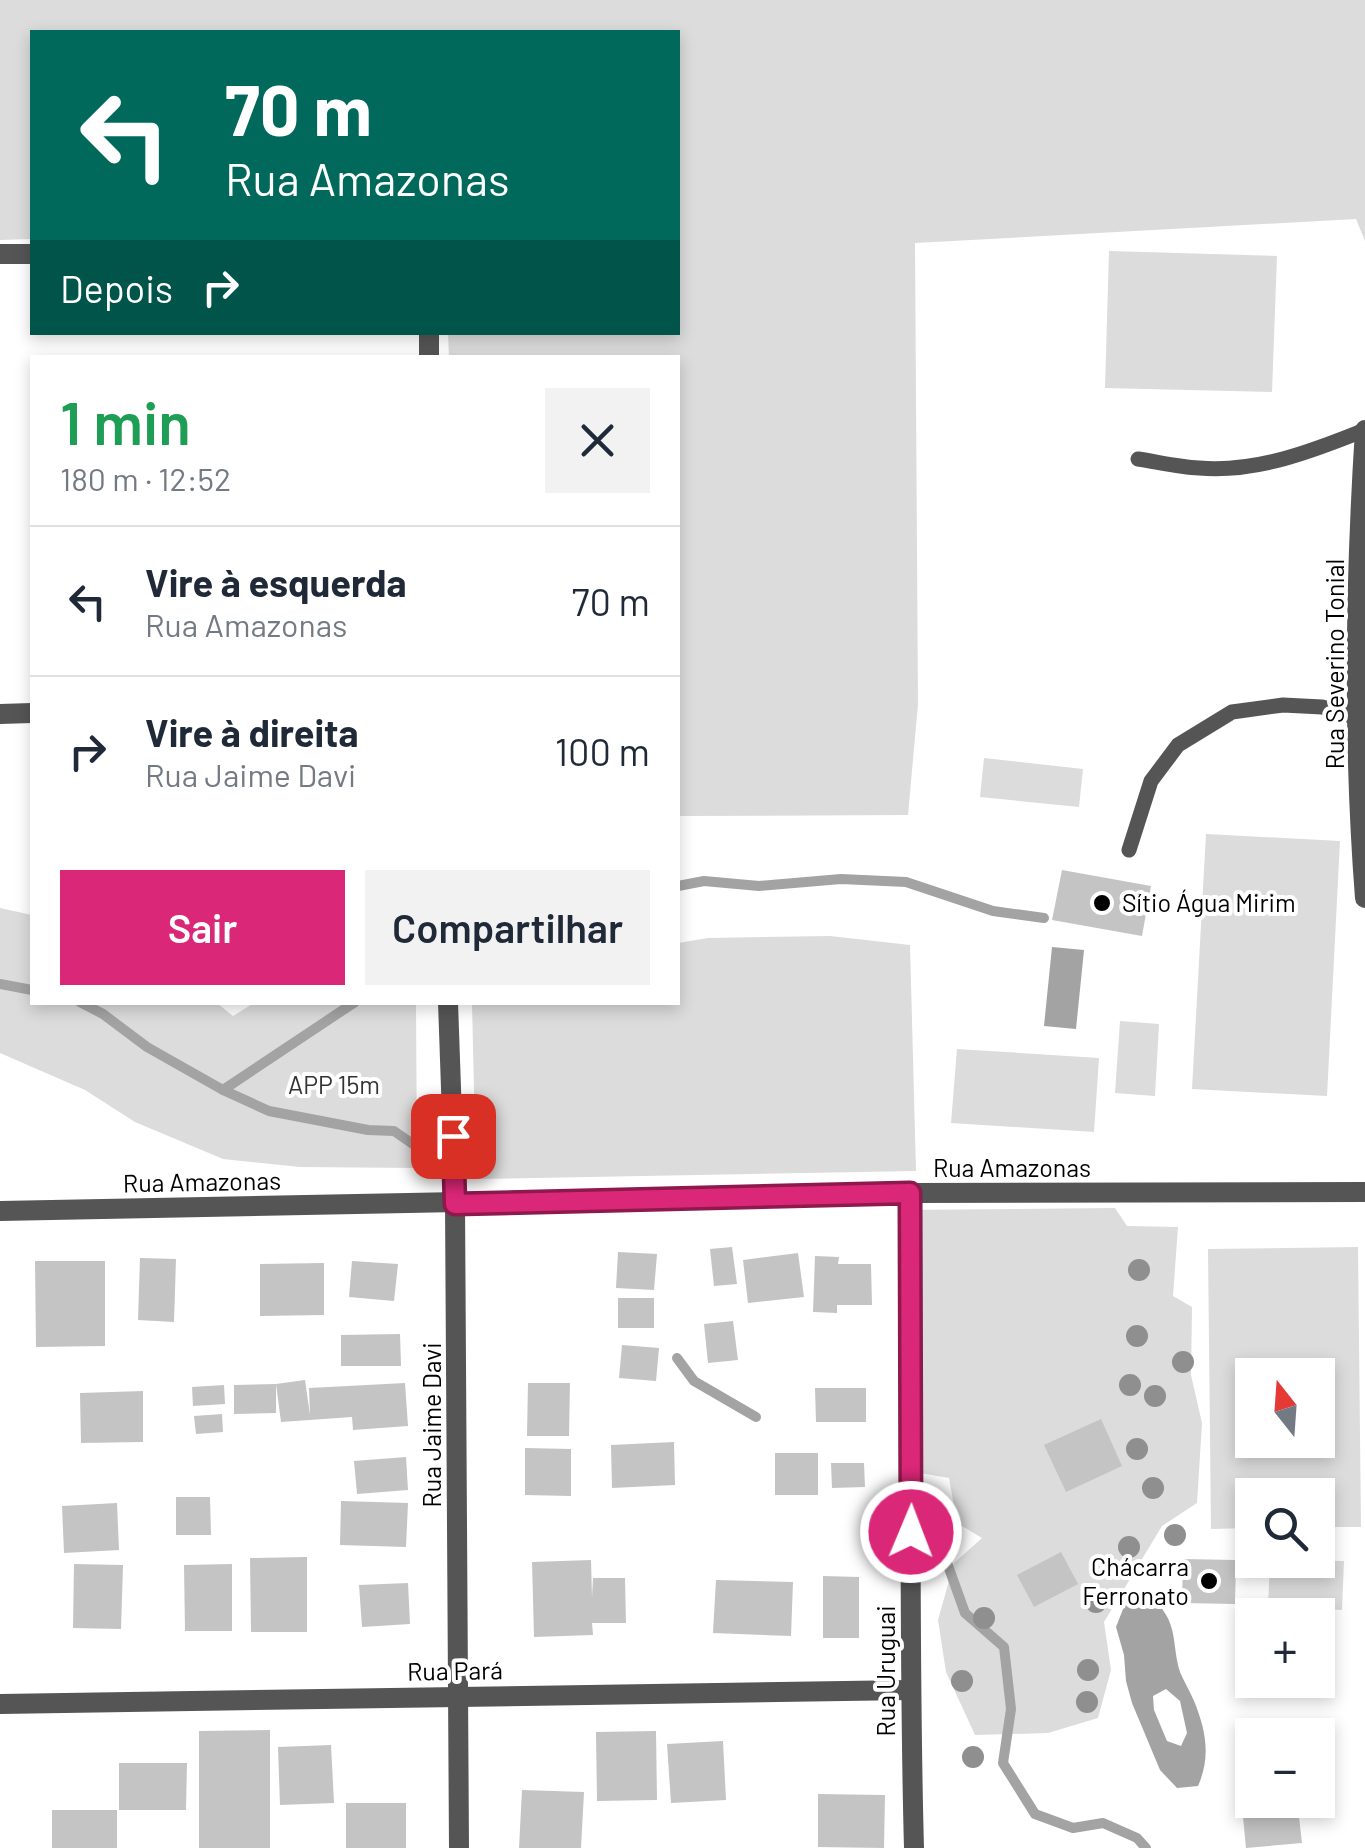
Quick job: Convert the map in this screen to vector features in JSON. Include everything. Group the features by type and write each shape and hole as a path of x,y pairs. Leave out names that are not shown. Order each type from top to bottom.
{"street":[{"path":"0,254 30,254"},
{"name":"Rua Severino Tonial","path":"1365,430 1358,718 1365,898"},
{"path":"0,714 30,713"},
{"name":"Rua Jaime Davi","path":"448,1005 455,1204 459,1848"},
{"name":"Rua Amazonas","path":"0,1211 910,1193 1365,1192"},
{"name":"Rua Uruguai","path":"910,1193 910,1690 914,1848"},
{"name":"Rua Pará","path":"0,1704 910,1690"}],"lane":[{"path":"1138,459 1201,468 1241,467 1284,458 1365,430"},
{"path":"1129,850 1151,780 1178,744 1232,712 1283,706 1322,708 1358,718"}],"green space":[{"path":"0,0 1365,0 1365,241 1356,219 915,243 918,704 908,815 680,816 680,355 449,355 448,335 680,335 680,30 30,30 30,239 0,240"},
{"path":"1109,251 1277,256 1272,392 1105,388"},
{"path":"984,758 1083,769 1079,807 980,797"},
{"path":"1206,834 1340,841 1327,1096 1192,1089"},
{"name":"APP 15m","path":"0,908 30,915 30,1005 219,1005 233,1016 251,1005 416,1005 417,1168 300,1167 223,1159 135,1122 85,1090 0,1053"},
{"path":"830,936 910,945 916,1171 476,1179 472,1005 680,1005 680,943 708,938"},
{"path":"1120,1021 1159,1024 1155,1096 1115,1093"},
{"path":"957,1049 1099,1058 1094,1132 951,1123"},
{"path":"1115,1208 1127,1226 1178,1227 1173,1296 1192,1307 1191,1375 1202,1423 1197,1503 1162,1526 1104,1622 1111,1670 1098,1718 1048,1733 975,1735 946,1672 938,1620 954,1563 982,1538 957,1523 949,1478 908,1471 899,1210"},
{"path":"1358,1247 1361,1527 1335,1527 1335,1478 1235,1478 1235,1528 1211,1529 1208,1249"},
{"path":"1335,1561 1344,1561 1342,1610 1335,1610 1335,1598 1268,1598 1269,1578 1335,1578"}],"shaded area":[{"path":"1052,947 1084,950 1076,1029 1044,1026"},
{"path":"1144,1601 1159,1605 1169,1621 1180,1672 1204,1733 1205,1765 1198,1786 1177,1788 1160,1770 1132,1703 1116,1627 1125,1604","holes":["1166,1689 1180,1701 1187,1733 1181,1746 1167,1741 1154,1710 1153,1696"]}],"building":[{"name":"Sítio Água Mirim","path":"1062,870 1151,886 1142,936 1052,920"},
{"path":"732,1247 737,1284 714,1286 710,1249"},
{"path":"618,1252 657,1254 654,1290 616,1288"},
{"path":"798,1253 804,1297 748,1303 743,1260"},
{"path":"815,1256 839,1257 838,1264 871,1264 872,1305 837,1305 837,1313 813,1312"},
{"path":"140,1258 176,1259 174,1322 138,1320"},
{"path":"35,1261 105,1261 105,1346 36,1347"},
{"path":"352,1261 398,1264 394,1301 349,1297"},
{"path":"324,1263 324,1315 260,1316 260,1264"},
{"path":"618,1298 654,1298 654,1328 618,1328"},
{"path":"733,1321 738,1360 708,1363 704,1324"},
{"path":"400,1334 401,1366 341,1366 341,1335"},
{"path":"622,1345 659,1348 656,1381 619,1378"},
{"path":"305,1380 310,1415 309,1388 405,1383 408,1426 353,1430 352,1417 281,1422 276,1384"},
{"path":"528,1383 570,1383 569,1436 527,1436"},
{"path":"276,1384 276,1413 234,1414 234,1385"},
{"path":"224,1385 225,1404 193,1406 192,1387"},
{"path":"815,1388 866,1388 866,1422 816,1422"},
{"path":"143,1391 143,1442 81,1443 80,1393"},
{"path":"222,1414 223,1432 196,1434 194,1416"},
{"path":"1101,1419 1122,1466 1066,1492 1044,1445"},
{"path":"674,1442 675,1485 612,1488 611,1445"},
{"path":"525,1448 571,1449 571,1496 525,1495"},
{"path":"775,1453 818,1453 818,1495 775,1495"},
{"path":"406,1457 408,1490 357,1494 354,1461"},
{"path":"831,1463 864,1463 865,1487 832,1488"},
{"path":"176,1497 210,1497 211,1535 176,1535"},
{"path":"341,1501 408,1503 406,1547 340,1545"},
{"path":"117,1503 119,1550 64,1553 62,1506"},
{"path":"1061,1552 1078,1584 1034,1607 1017,1575"},
{"path":"307,1557 307,1632 251,1632 250,1558"},
{"name":"Chácarra Ferronato","path":"1183,1559 1235,1560 1235,1604 1182,1603"},
{"path":"591,1560 592,1597 593,1578 625,1578 626,1623 592,1623 593,1635 534,1637 532,1562"},
{"path":"74,1564 123,1565 121,1629 73,1628"},
{"path":"232,1564 232,1631 185,1631 184,1565"},
{"path":"823,1576 859,1577 859,1638 823,1638"},
{"path":"716,1580 793,1582 791,1636 713,1633"},
{"path":"408,1583 410,1624 362,1627 359,1585"},
{"path":"270,1730 270,1848 199,1848 199,1731"},
{"path":"656,1731 657,1800 597,1801 596,1732"},
{"path":"723,1741 726,1800 671,1803 667,1744"},
{"path":"331,1745 334,1803 280,1805 278,1747"},
{"path":"119,1763 187,1763 186,1810 119,1810"},
{"path":"522,1790 584,1792 581,1848 519,1848"},
{"path":"818,1794 885,1795 884,1848 818,1847"},
{"path":"346,1803 406,1803 406,1848 346,1848"},
{"path":"52,1810 117,1810 117,1848 52,1848"},
{"path":"1243,1818 1299,1818 1302,1843 1246,1848"}],"waterway":[{"path":"680,886 704,881 759,886 841,879 906,882 993,911 1044,918"},
{"path":"0,984 30,990"},
{"path":"86,1005 147,1047 223,1090 350,1005"},
{"path":"223,1090 269,1111 368,1130 394,1131 420,1149"},
{"path":"677,1358 694,1381 756,1417"},
{"path":"931,1518 965,1613 1004,1647 1011,1709 1003,1763 1035,1814 1073,1828 1103,1823 1137,1838 1146,1848"}],"place":[{"name":"Sítio Água Mirim","path":"1102,903"},
{"name":"Chácarra Ferronato","path":"1209,1581"}],"route":[{"path":"453,1136 455,1204 910,1193 911,1532"}]}
